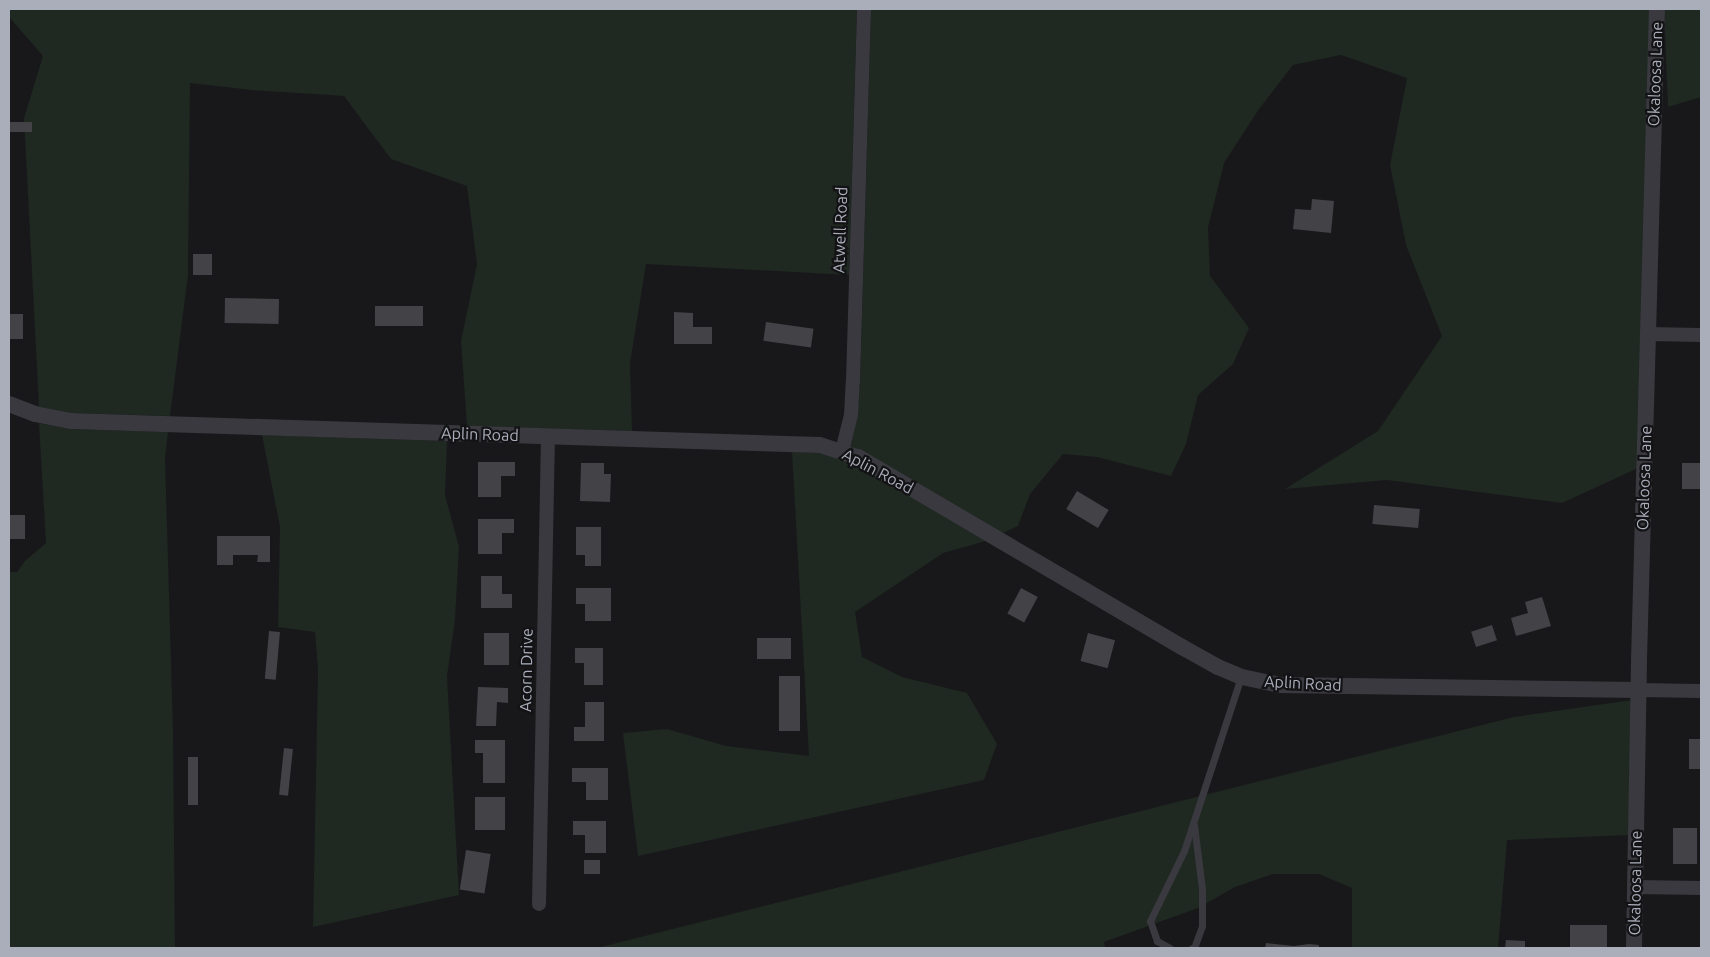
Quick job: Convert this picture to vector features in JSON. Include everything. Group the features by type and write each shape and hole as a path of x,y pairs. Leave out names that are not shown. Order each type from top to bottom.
{"street":[{"name":"Atwell Road","path":"842,450 851,415 853,381 864,9"},
{"name":"Okaloosa Lane","path":"1634,948 1638,690 1657,9"},
{"path":"1648,334 1701,335"},
{"name":"Aplin Road","path":"9,404 35,414 70,421 820,445 842,450 858,457 1211,663 1242,677 1278,685 1701,691"},
{"name":"Acorn Drive","path":"539,904 548,436"},
{"path":"1635,887 1701,888"}],"lane":[{"path":"1170,948 1157,941 1150,921 1184,851 1242,677"},
{"path":"1192,948 1194,948 1202,926 1202,889 1194,822"}],"shaded area":[{"path":"9,9 857,9 849,275 646,264 630,363 632,431 467,426 461,341 477,264 467,186 391,159 344,96 252,90 190,83 188,275 170,416 71,413 39,407 24,118 43,56 9,17"},
{"path":"871,9 1650,9 1638,468 1562,503 1387,480 1285,489 1378,431 1442,336 1406,245 1390,165 1407,78 1341,55 1293,65 1259,109 1224,163 1208,227 1210,276 1249,328 1233,364 1198,395 1186,444 1171,476 1097,457 1063,454 1030,494 1018,526 1003,533 850,446 857,416 860,382"},
{"path":"1664,9 1701,9 1701,97 1668,107"},
{"path":"39,423 70,429 168,432 165,458 173,729 175,948 9,948 9,572 17,572 25,561 46,543"},
{"path":"262,435 447,441 445,495 459,547 455,620 447,676 459,895 313,927 318,671 315,632 278,627 280,527"},
{"path":"792,452 819,453 855,464 986,541 943,553 855,612 862,657 902,677 967,693 997,744 984,780 638,856 623,733 667,729 726,746 809,756"},
{"path":"1632,700 1630,835 1507,840 1498,948 1352,948 1352,888 1319,874 1273,874 1235,887 1198,908 1104,942 1105,948 597,948 1514,717"}],"building":[{"path":"9,122 32,122 32,132 9,132"},
{"path":"1312,199 1334,201 1331,233 1293,229 1295,209 1311,210"},
{"path":"193,254 212,254 212,275 193,275"},
{"path":"225,298 279,299 279,324 225,323"},
{"path":"375,306 423,306 423,326 375,326"},
{"path":"674,312 693,313 693,327 712,327 712,344 674,344"},
{"path":"9,314 23,314 23,339 9,339"},
{"path":"766,322 814,329 811,347 763,341"},
{"path":"478,462 515,462 515,476 501,476 501,497 478,497"},
{"path":"581,463 604,463 604,474 611,474 610,502 580,501"},
{"path":"1682,463 1701,463 1701,489 1682,489"},
{"path":"1077,491 1109,510 1098,528 1066,509"},
{"path":"1374,505 1420,509 1418,528 1372,524"},
{"path":"9,515 25,515 25,539 9,539"},
{"path":"478,519 514,519 514,533 502,533 502,554 478,554"},
{"path":"576,527 601,527 601,566 585,566 585,555 576,555"},
{"path":"217,536 270,536 270,562 257,562 258,555 233,555 233,565 217,565"},
{"path":"481,576 502,576 502,594 512,594 512,608 481,608"},
{"path":"576,588 611,588 611,621 585,621 585,604 576,604"},
{"path":"1021,588 1038,597 1024,623 1007,614"},
{"path":"1542,597 1551,626 1516,636 1511,618 1528,613 1525,602"},
{"path":"1492,625 1497,640 1476,647 1471,632"},
{"path":"269,631 280,632 276,680 265,679"},
{"path":"484,633 509,633 509,665 484,665"},
{"path":"1088,633 1115,640 1108,668 1080,661"},
{"path":"757,638 791,638 791,659 757,659"},
{"path":"575,648 603,648 603,685 584,685 584,663 575,663"},
{"path":"779,676 800,676 800,731 779,731"},
{"path":"478,687 508,688 508,703 497,702 496,726 476,726"},
{"path":"585,702 604,702 604,741 574,741 574,727 585,727"},
{"path":"1689,739 1701,739 1701,769 1689,769"},
{"path":"475,740 505,740 505,783 483,783 483,753 475,753"},
{"path":"284,748 293,749 288,796 279,795"},
{"path":"188,757 198,757 198,805 188,805"},
{"path":"572,768 608,768 608,800 586,800 586,782 572,782"},
{"path":"475,797 505,797 505,830 475,830"},
{"path":"573,821 606,821 606,853 585,853 585,835 573,835"},
{"path":"1673,828 1697,828 1697,864 1673,864"},
{"path":"466,850 491,854 484,893 460,890"},
{"path":"584,860 600,860 600,874 584,874"},
{"path":"1570,925 1607,925 1607,947 1570,947"},
{"path":"1506,940 1525,941 1525,948 1505,948"},
{"path":"1266,943 1294,946 1309,944 1319,945 1319,948 1265,948"}]}
